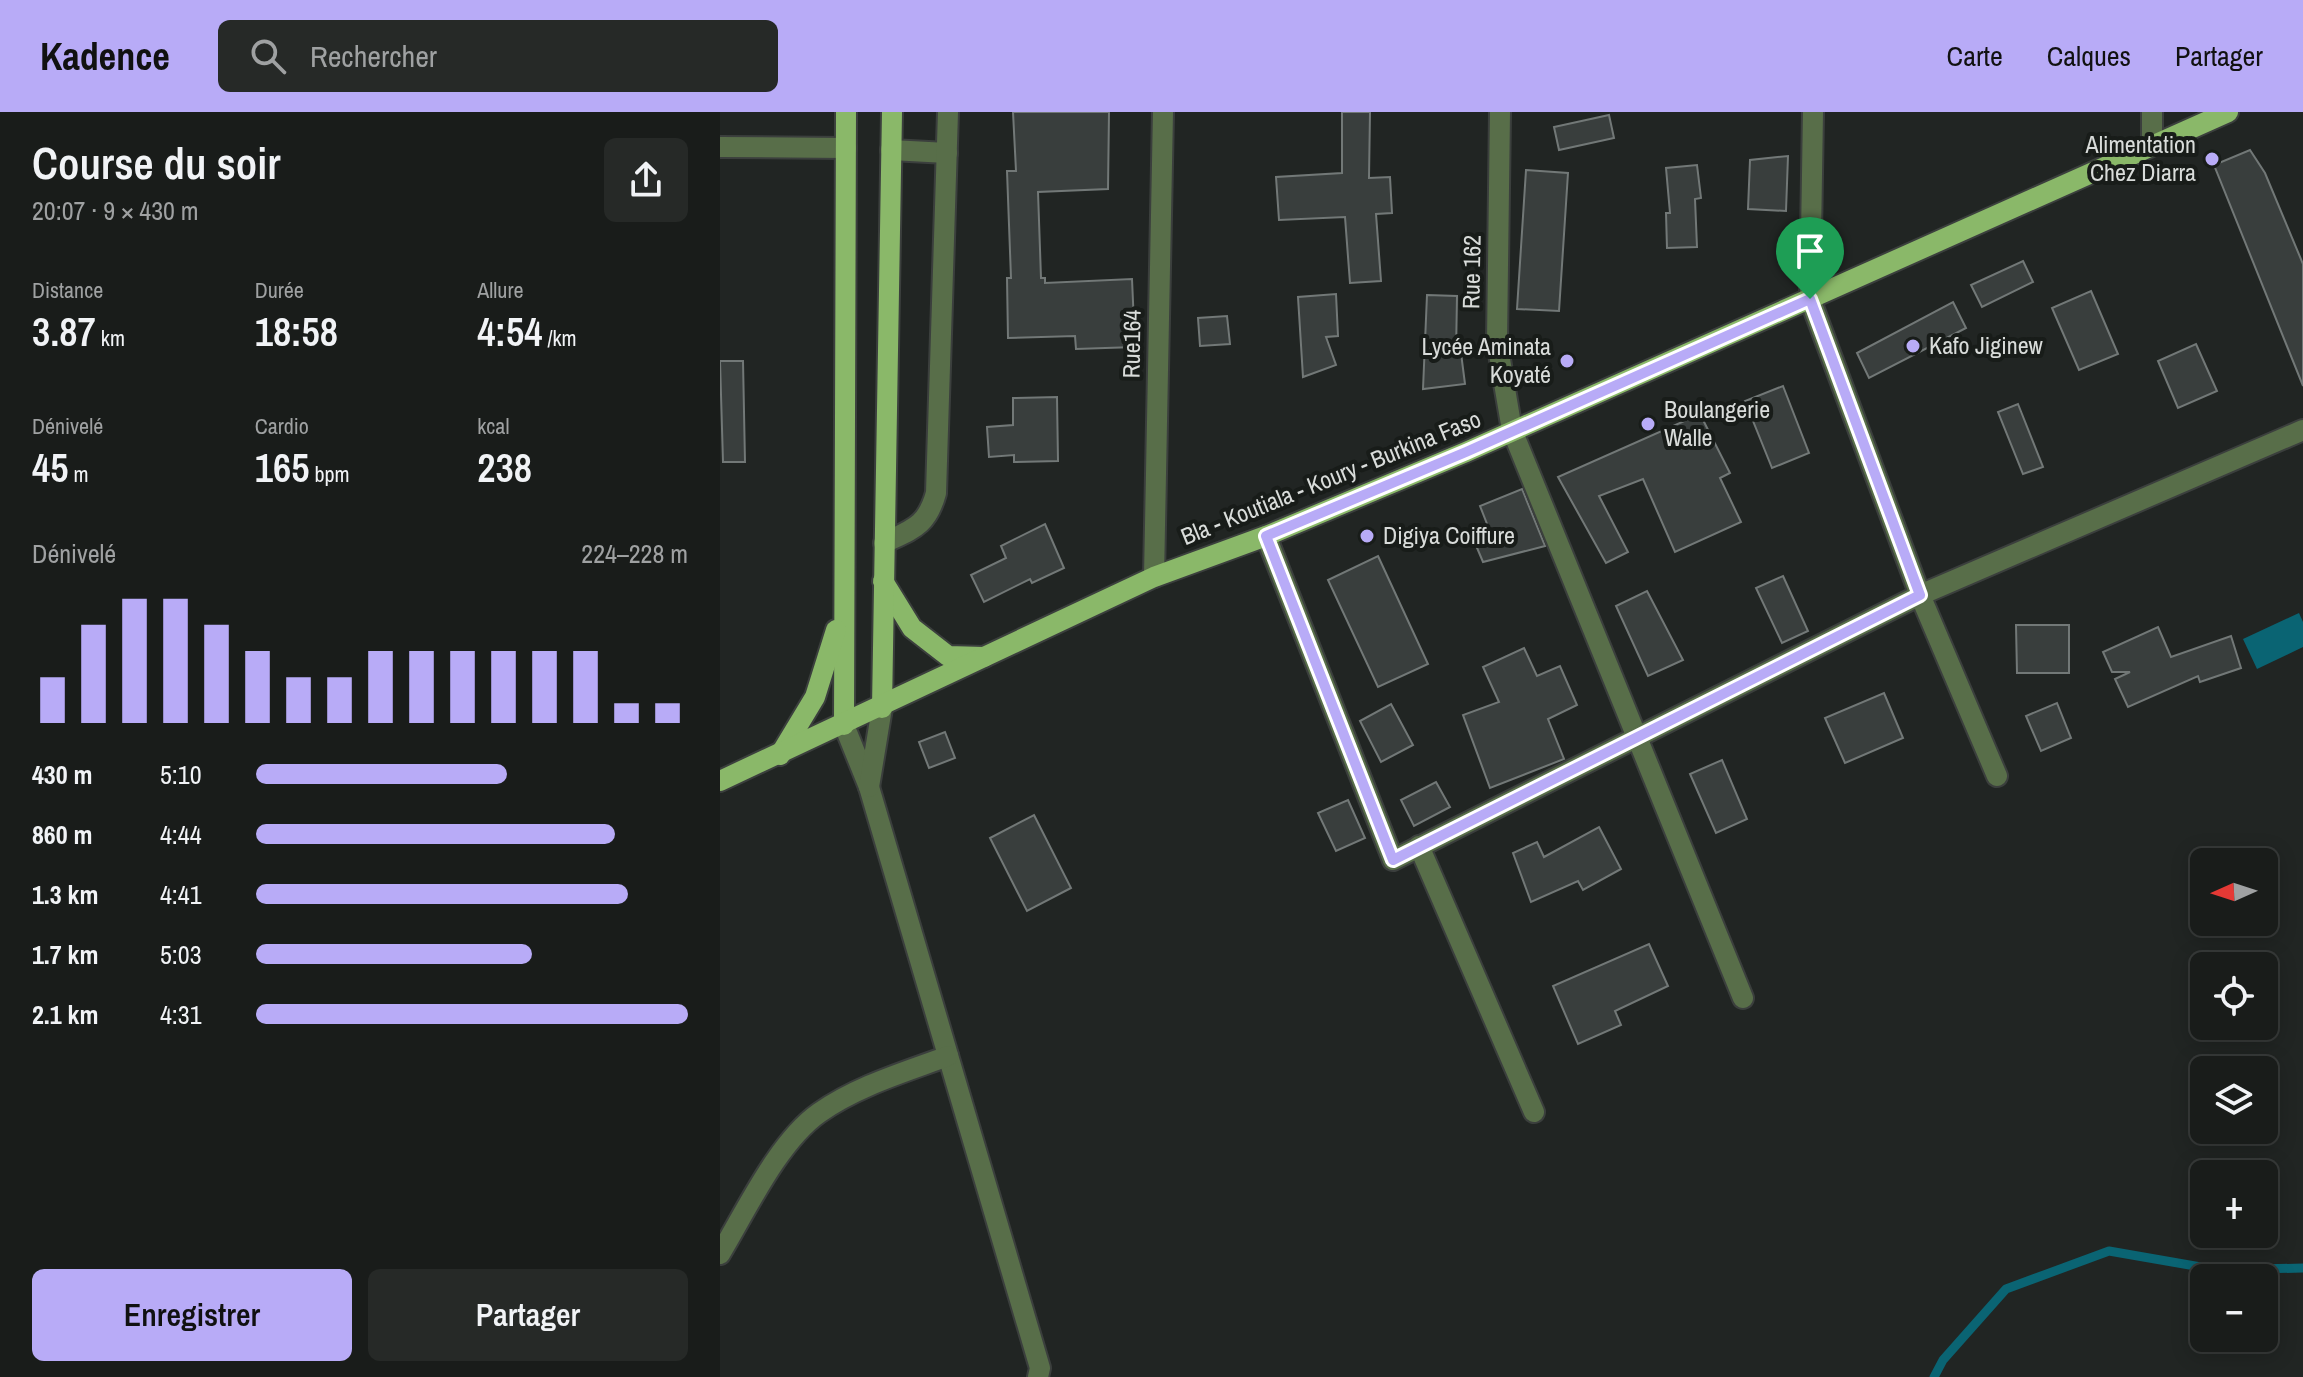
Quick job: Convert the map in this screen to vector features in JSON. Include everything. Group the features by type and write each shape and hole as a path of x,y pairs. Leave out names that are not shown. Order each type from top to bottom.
{"main road":[{"path":"844,725 846,112"},
{"path":"882,708 892,112"},
{"name":"Bla - Koutiala - Koury - Burkina Faso","path":"720,781 989,658 1154,577 1266,536 1512,430 2228,112"},
{"path":"883,581 912,628 948,656 989,658"},
{"path":"780,755 815,697 842,611"}],"street":[{"path":"884,543 916,528 930,515 936,493 948,112"},
{"name":"Rue164","path":"1154,577 1163,112"},
{"name":"Rue 162","path":"1500,112 1497,342 1512,430 1743,998"},
{"path":"1813,112 1810,299 1920,595 1997,776"},
{"path":"2152,112 2152,145"},
{"path":"720,147 846,148"},
{"path":"891,150 947,153"},
{"path":"1266,536 1393,860 1920,595 2303,430"},
{"path":"869,787 882,708"},
{"path":"844,725 869,787 1040,1368 1038,1377"},
{"path":"1419,846 1534,1112"},
{"path":"720,1254 785,1149 817,1114 864,1088 948,1056"}],"water":[{"path":"2299,613 2303,622 2303,647 2257,669 2243,639"}],"building":[{"path":"1013,112 1109,112 1108,189 1038,192 1041,278 1045,278 1045,283 1132,279 1135,347 1076,349 1075,336 1008,338 1007,278 1011,278 1007,171 1016,171"},
{"path":"1342,112 1370,112 1369,178 1390,177 1392,213 1376,214 1381,281 1350,283 1345,217 1279,220 1276,177 1342,173"},
{"path":"1609,115 1614,138 1559,150 1554,127"},
{"path":"2250,150 2265,173 2303,264 2303,386 2214,165"},
{"path":"1788,156 1786,211 1748,209 1750,160"},
{"path":"1697,165 1701,198 1695,199 1697,247 1667,248 1666,213 1670,213 1666,168"},
{"path":"1526,170 1568,173 1559,311 1517,309"},
{"path":"2023,261 2033,282 1982,307 1971,285"},
{"path":"2091,291 2118,354 2079,370 2052,308"},
{"path":"1336,294 1338,336 1326,337 1336,365 1303,377 1298,297"},
{"path":"1427,295 1457,296 1456,354 1461,353 1465,384 1423,389"},
{"path":"1953,302 1966,328 1869,378 1857,353"},
{"path":"1227,316 1230,344 1200,346 1198,318"},
{"path":"2196,344 2217,391 2178,408 2158,361"},
{"path":"720,361 743,361 745,462 723,462"},
{"path":"1783,386 1809,453 1772,468 1745,401"},
{"path":"1057,397 1058,461 1014,462 1014,455 989,457 987,427 1013,425 1013,398"},
{"path":"2018,404 2043,467 2023,474 1998,412"},
{"path":"1700,414 1730,473 1720,478 1741,522 1675,552 1643,479 1599,496 1628,552 1606,563 1558,477"},
{"path":"1522,489 1545,546 1483,562 1472,536 1489,529 1480,506"},
{"path":"1045,524 1064,568 1032,583 1030,579 984,602 971,575 1006,558 1001,546"},
{"path":"1378,556 1428,664 1378,687 1328,580"},
{"path":"1783,576 1808,631 1782,643 1756,588"},
{"path":"1647,591 1683,660 1648,676 1616,606"},
{"path":"2016,625 2069,625 2069,673 2017,673"},
{"path":"2158,627 2171,657 2231,636 2241,668 2200,682 2198,676 2128,707 2115,679 2130,672 2112,672 2103,652"},
{"path":"1524,648 1537,676 1560,666 1577,705 1548,719 1564,759 1490,788 1463,715 1499,702 1483,667"},
{"path":"1884,693 1903,738 1845,763 1825,718"},
{"path":"2057,703 2071,738 2041,751 2026,716"},
{"path":"1391,704 1413,745 1381,762 1360,721"},
{"path":"945,732 955,758 929,768 919,742"},
{"path":"1722,760 1747,819 1716,833 1690,774"},
{"path":"1436,782 1450,807 1414,826 1401,800"},
{"path":"1348,800 1365,838 1336,851 1318,813"},
{"path":"1034,815 1071,888 1027,911 990,838"},
{"path":"1599,827 1621,869 1583,890 1578,881 1531,902 1513,853 1537,842 1544,857"},
{"path":"1649,944 1668,986 1615,1011 1621,1025 1578,1044 1553,986"}],"waterway":[{"path":"1934,1377 1943,1360 2006,1289 2109,1251 2218,1270 2303,1268"}],"place":[{"name":"Alimentation Chez Diarra","path":"2212,159"},
{"name":"Kafo Jiginew","path":"1913,346"},
{"name":"Lycée Aminata Koyaté","path":"1567,361"},
{"name":"Boulangerie Walle","path":"1648,424"},
{"name":"Digiya Coiffure","path":"1367,536"}],"route":[{"path":"1810,299 1920,595 1393,860 1266,536 1466,452 1810,299"}]}
